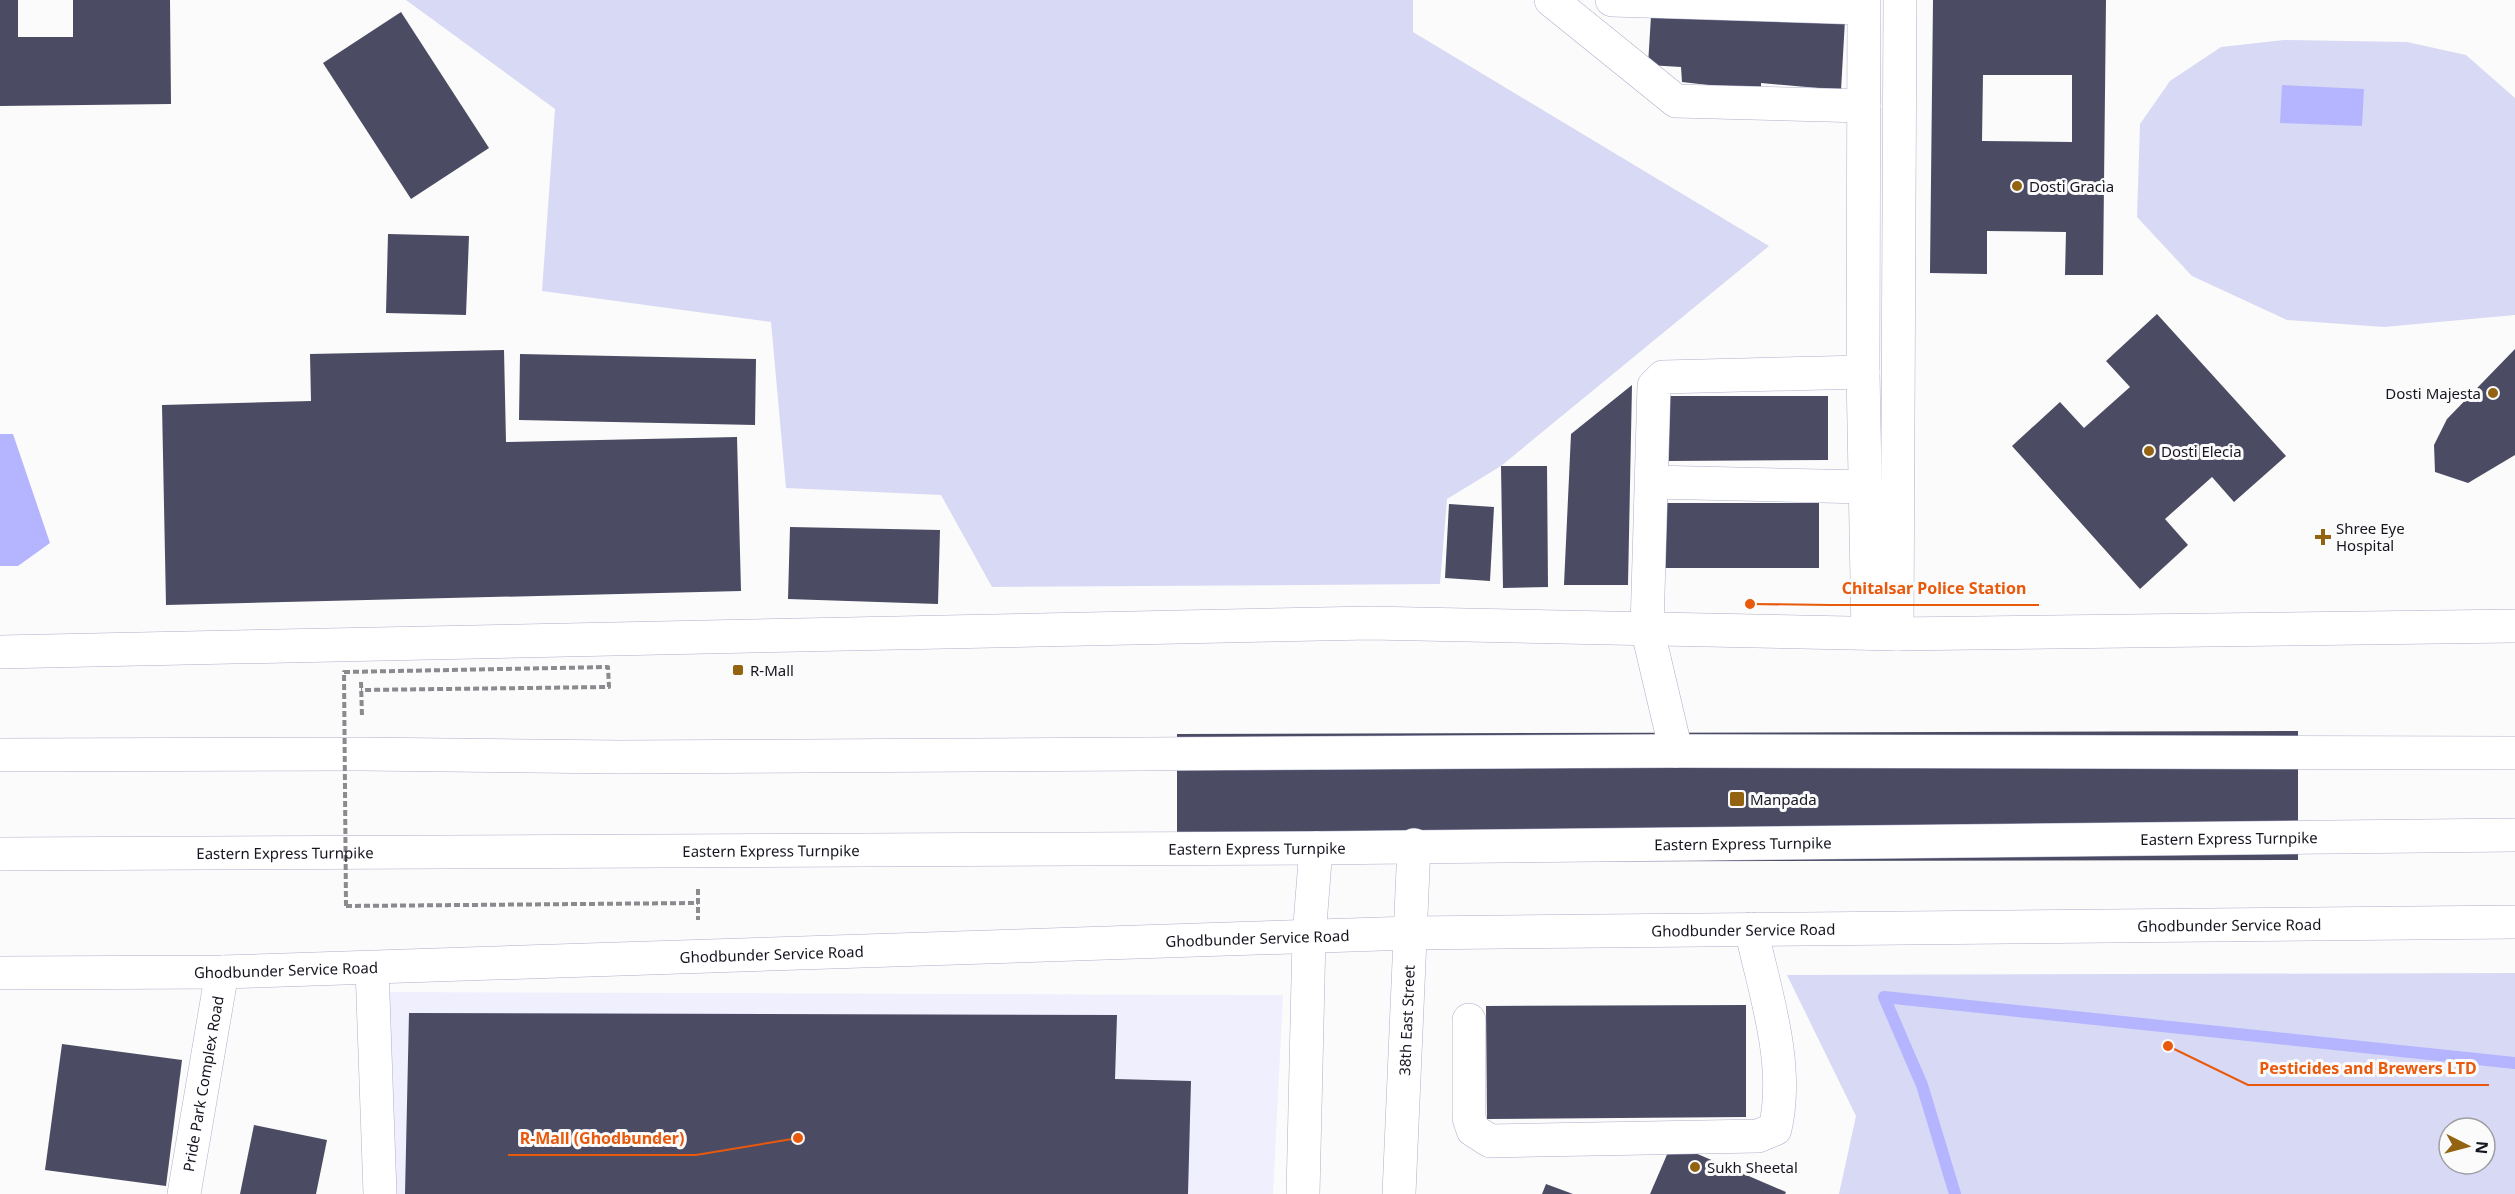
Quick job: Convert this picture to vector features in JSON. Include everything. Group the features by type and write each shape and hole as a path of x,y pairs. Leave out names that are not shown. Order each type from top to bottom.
{"street":[{"path":"1551,0 1676,101 1864,106"},
{"path":"1612,0 1864,4 1863,372 1866,487 1882,633"},
{"path":"1882,633 1900,0"},
{"path":"1677,751 1647,628 1654,386 1663,377 1863,372"},
{"path":"1652,482 1866,487"},
{"path":"0,652 1370,623 1882,633 2515,626"},
{"path":"0,755 362,754 654,757 1677,751 2515,753"},
{"name":"Eastern Express Turnpike","path":"0,854 1316,848 1414,845 2515,835"},
{"name":"38th East Street","path":"1399,1194 1414,845"},
{"path":"1303,1194 1309,937 1316,848"},
{"name":"Ghodbunder Service Road","path":"0,973 222,972 372,968 1411,933 2515,922"},
{"path":"1469,1020 1469,1118 1473,1130 1490,1141 1758,1136 1774,1129 1779,1109 1779,1078 1774,1038 1751,929"},
{"path":"372,968 380,1194"},
{"name":"Pride Park Complex Road","path":"184,1194 222,972"}],"path":[{"path":"361,690 609,687 608,667 344,672 346,906 698,903"},
{"path":"698,850 698,957"}],"shaded area":[{"path":"406,0 1413,0 1413,32 1769,246 1501,466 1447,499 1440,584 992,587 941,495 786,488 771,322 542,291 555,109"},
{"path":"2284,40 2407,42 2466,55 2515,98 2515,315 2384,327 2287,320 2192,276 2137,217 2140,124 2170,81 2221,47"},
{"path":"2515,973 2515,1194 1839,1194 1856,1116 1787,975"},
{"path":"363,992 1283,995 1273,1194 371,1194"}],"water":[{"path":"2282,85 2364,89 2362,126 2280,123"},
{"path":"0,434 13,434 50,543 18,566 0,566"}],"building":[{"path":"0,0 18,0 18,37 73,37 73,0 170,0 171,104 0,106"},
{"path":"1933,0 2106,0 2103,275 2065,275 2066,232 1987,231 1987,274 1930,273","holes":["1983,75 2072,75 2072,142 1982,141"]},
{"path":"401,12 489,148 411,199 323,63"},
{"path":"1651,16 1845,20 1841,90 1761,83 1761,91 1682,82 1681,67 1648,65"},
{"path":"388,234 469,236 466,315 386,313"},
{"name":"Dosti Elecia","path":"2157,314 2286,456 2234,502 2212,477 2165,519 2188,545 2140,589 2012,446 2060,402 2084,428 2130,387 2106,361"},
{"name":"Dosti Majesta","path":"2515,349 2515,455 2468,483 2435,472 2434,445 2447,419"},
{"path":"504,350 506,442 737,437 741,591 166,605 162,405 311,401 310,354"},
{"path":"520,354 756,359 755,425 519,420"},
{"path":"1632,385 1628,585 1564,585 1571,434"},
{"path":"1668,396 1828,396 1828,460 1668,461"},
{"path":"1501,466 1547,466 1548,587 1503,588"},
{"path":"1659,503 1819,503 1819,568 1659,568"},
{"path":"1449,504 1494,507 1490,581 1445,578"},
{"path":"790,527 940,530 938,604 788,599"},
{"name":"Manpada","path":"2298,731 2298,860 1177,862 1177,734"},
{"path":"1746,1005 1746,1117 1487,1119 1486,1006"},
{"path":"409,1013 1117,1015 1115,1079 1191,1081 1188,1194 405,1194"},
{"path":"62,1044 182,1060 166,1186 45,1170"},
{"path":"254,1125 327,1140 316,1194 240,1194"},
{"name":"Sukh Sheetal","path":"1672,1143 1786,1192 1785,1194 1650,1194"},
{"path":"1546,1184 1573,1194 1542,1194"}],"waterway":[{"path":"1955,1194 1922,1085 1884,997 2515,1063"}],"place":[{"name":"Dosti Gracia","path":"2017,186"},
{"name":"Dosti Majesta","path":"2493,393"},
{"name":"Dosti Elecia","path":"2149,451"},
{"name":"Shree Eye Hospital","path":"2323,537"},
{"name":"Chitalsar Police Station","path":"1750,604"},
{"name":"R-Mall","path":"738,670"},
{"name":"Manpada","path":"1737,799"},
{"name":"Pesticides and Brewers LTD","path":"2168,1046"},
{"name":"R-Mall (Ghodbunder)","path":"798,1138"},
{"name":"Sukh Sheetal","path":"1695,1167"}]}
